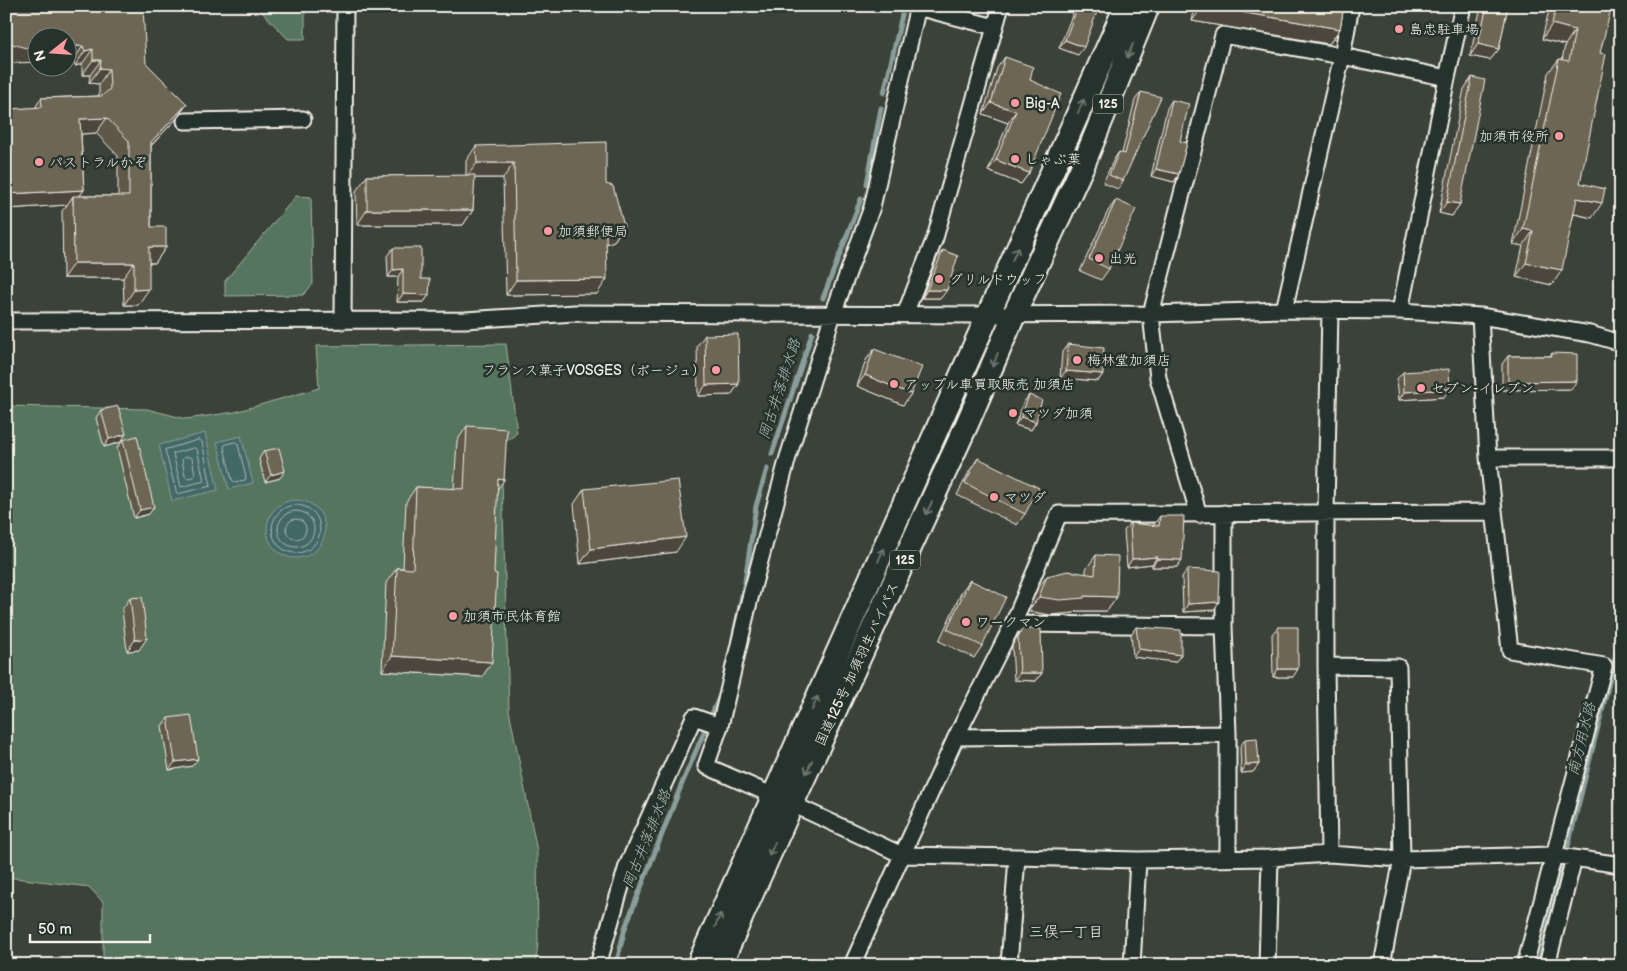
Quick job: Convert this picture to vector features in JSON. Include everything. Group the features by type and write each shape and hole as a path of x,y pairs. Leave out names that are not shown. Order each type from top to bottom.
{"highway":[{"name":"国道125号 加須羽生バイパス","path":"720,965 783,800 988,315 1126,6"},
{"name":"国道125号 加須羽生バイパス","path":"698,965 783,800 967,424 1014,315 1084,163 1148,6"}],"street":[{"path":"343,321 345,6"},
{"path":"995,27 918,6 872,207 823,314 788,457 749,602 710,722 706,766 902,855 1138,860 1270,858 1328,854 1402,858 1553,855 1621,865"},
{"path":"905,314 935,238 1001,6"},
{"path":"1284,310 1342,56 1351,6"},
{"path":"1400,311 1463,6"},
{"path":"1199,515 1158,378 1151,314 1223,35 1342,56 1447,78"},
{"path":"185,121 304,119"},
{"path":"6,321 465,320 575,313 1014,315 1330,310 1400,311 1480,316 1590,334 1621,343"},
{"path":"1328,854 1326,512 1330,310"},
{"path":"1480,316 1488,458 1510,650 1604,666 1525,965"},
{"path":"1488,458 1621,458"},
{"path":"852,965 956,737 1013,624 1059,514 1199,515 1326,512 1494,512"},
{"path":"1224,514 1228,858"},
{"path":"1013,624 1224,626"},
{"path":"1326,666 1398,667 1402,858 1382,965"},
{"path":"598,965 627,866 694,717 710,722"},
{"path":"956,737 1228,734"},
{"path":"1009,965 1017,857"},
{"path":"1267,965 1270,858"},
{"path":"1547,965 1574,858"},
{"path":"1132,965 1138,860"}],"green space":[{"path":"256,6 305,6 305,39 288,39"},
{"path":"296,196 311,197 313,284 303,295 225,296 225,281"},
{"path":"506,344 517,433 501,446 509,710 537,851 538,944 535,965 103,965 103,902 89,887 6,877 6,406 147,409 186,419 235,412 319,388 316,346"}],"water":[{"path":"205,433 218,490 172,501 159,445"},
{"path":"241,436 253,483 229,489 217,442"},
{"path":"290,500 302,500 317,508 325,523 325,535 317,550 302,558 290,558 275,550 267,535 267,523 275,508"}],"building":[{"path":"6,6 143,6 146,63 187,104 151,142 151,227 166,227 166,247 149,247 149,289 134,290 134,263 74,263 73,196 129,196 129,141 107,118 80,119 84,190 6,194 6,59 11,109 42,107 41,98 102,96 110,89 109,69 100,68 101,60 93,60 93,49 85,51 83,46 78,46 78,28 28,28 28,48 6,42"},
{"path":"1078,6 1097,12 1084,47 1065,40"},
{"path":"1205,6 1344,6 1340,29"},
{"path":"1487,6 1508,6 1499,49 1478,44"},
{"name":"加須市役所","path":"1556,6 1583,6 1610,13 1600,53 1606,54 1580,183 1605,189 1602,203 1577,198 1562,270 1526,263 1533,231 1523,229 1559,59 1569,61 1575,30 1552,24"},
{"path":"1005,57 1033,67 1030,80 1061,94 1029,173 996,160 1016,111 991,103"},
{"path":"1472,77 1485,80 1460,204 1447,202"},
{"path":"1141,92 1161,97 1123,181 1109,175 1119,152 1125,154"},
{"path":"1172,100 1189,104 1180,141 1187,143 1179,174 1156,169"},
{"path":"606,142 606,184 613,186 624,226 606,233 607,279 516,280 514,163 477,163 476,146"},
{"path":"475,175 473,210 367,210 367,176"},
{"path":"1116,200 1136,209 1109,269 1089,259"},
{"path":"393,248 421,248 421,279 430,279 429,295 403,294 403,269 393,270"},
{"path":"943,250 958,256 947,290 927,290"},
{"path":"738,334 739,384 706,385 705,335"},
{"path":"1068,344 1104,348 1103,374 1066,371"},
{"path":"874,349 922,367 911,394 865,375"},
{"path":"1552,353 1577,354 1577,381 1508,382 1508,356 1552,356"},
{"path":"1449,369 1450,389 1404,392 1403,372"},
{"path":"1029,395 1042,400 1036,422 1021,417"},
{"path":"118,406 126,434 109,439 101,410"},
{"path":"467,426 507,429 504,480 498,479 494,573 497,574 492,662 392,656 397,568 413,569 416,487 464,489"},
{"path":"137,436 154,507 140,510 123,440"},
{"path":"279,448 285,471 271,475 264,451"},
{"path":"978,458 1039,488 1025,514 965,483"},
{"path":"678,480 686,537 591,549 584,489"},
{"path":"1160,516 1184,516 1182,560 1157,559 1157,557 1132,559 1130,523 1159,526"},
{"path":"1096,555 1118,556 1117,597 1084,596 1084,598 1060,600 1039,597 1047,576 1068,571 1095,575"},
{"path":"1187,569 1220,571 1219,602 1188,604"},
{"path":"970,580 1006,597 982,646 947,629"},
{"path":"142,597 147,638 135,640 130,598"},
{"path":"1136,627 1181,630 1181,655 1139,649"},
{"path":"1278,627 1298,627 1298,669 1278,669"},
{"path":"1022,629 1041,629 1042,673 1020,673 1018,638"},
{"path":"191,715 198,759 175,762 168,718"},
{"path":"1257,738 1259,764 1246,765 1245,739"}],"waterway":[{"name":"岡古井落排水路","path":"884,93 904,6"},
{"name":"岡古井落排水路","path":"867,184 881,108"},
{"name":"岡古井落排水路","path":"823,298 861,199"},
{"name":"岡古井落排水路","path":"772,454 812,333"},
{"name":"岡古井落排水路","path":"733,639 745,581 756,506 767,469"},
{"name":"南方用水路","path":"1567,850 1621,635"},
{"name":"岡古井落排水路","path":"711,716 721,693"},
{"name":"岡古井落排水路","path":"616,965 625,928 707,725"},
{"name":"南方用水路","path":"1538,965 1563,866"}],"place":[{"name":"島忠駐車場","path":"1399,29"},
{"name":"Big-A","path":"1015,103"},
{"name":"加須市役所","path":"1559,136"},
{"name":"しゃぶ葉","path":"1015,159"},
{"name":"パストラルかぞ","path":"39,162"},
{"name":"加須郵便局","path":"548,231"},
{"name":"出光","path":"1099,258"},
{"name":"グリルドウッフ","path":"939,279"},
{"name":"梅林堂加須店","path":"1077,360"},
{"name":"フランス菓子VOSGES（ボージュ）","path":"716,370"},
{"name":"アップル車買取販売 加須店","path":"894,384"},
{"name":"セブン-イレブン","path":"1421,388"},
{"name":"マツダ加須","path":"1013,413"},
{"name":"マツダ","path":"994,497"},
{"name":"加須市民体育館","path":"453,616"},
{"name":"ワークマン","path":"966,622"}],"district":[{"name":"三俣一丁目","path":"1066,932"}]}
